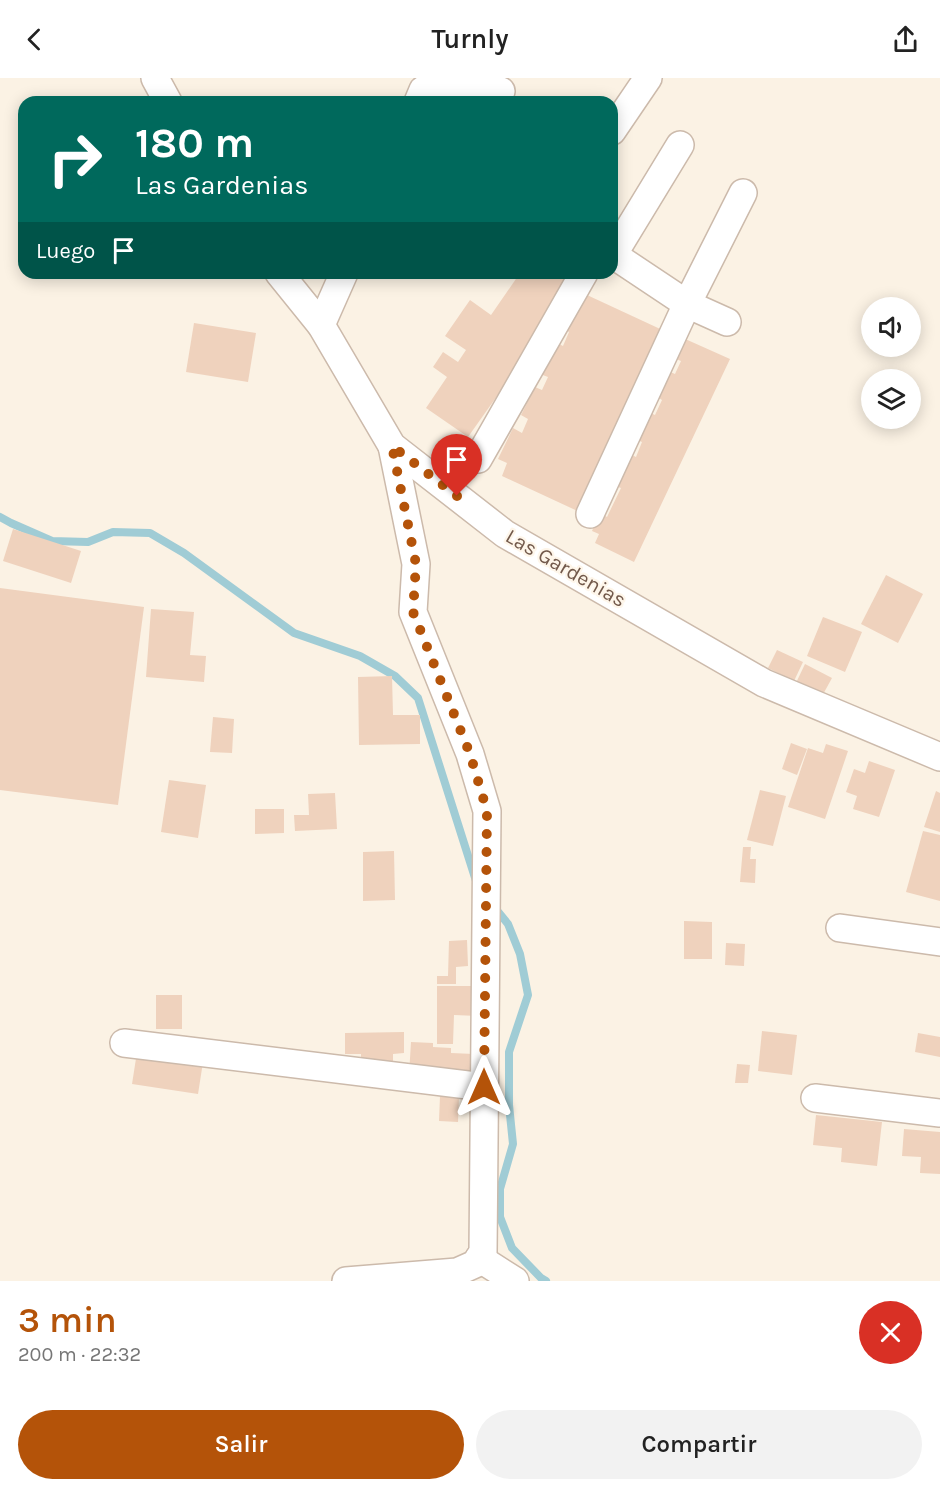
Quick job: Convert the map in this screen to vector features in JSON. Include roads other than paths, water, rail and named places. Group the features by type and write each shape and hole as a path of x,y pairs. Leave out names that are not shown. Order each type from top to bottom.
{"street":[{"path":"155,78 165,96"},
{"path":"618,122 648,78"},
{"path":"420,96 423,90 439,85 501,91"},
{"path":"618,247 680,145"},
{"path":"590,514 687,304 743,193"},
{"path":"618,258 687,304 728,322"},
{"name":"Las Gardenias","path":"284,279 321,325 392,446 505,534 764,683 940,757"},
{"path":"321,325 341,279"},
{"path":"478,459 581,279"},
{"path":"346,1281 457,1272 475,1264 483,1253 487,811 470,754 413,612 416,564 392,446"},
{"path":"840,928 940,942"},
{"path":"124,1043 484,1087"},
{"path":"815,1098 940,1113"},
{"path":"479,1258 515,1281"}],"waterway":[{"path":"0,517 52,541 88,542 113,532 150,533 184,553 294,633 360,656 395,676 418,698 477,884"},
{"path":"495,908 508,924 520,954 528,995 509,1052 509,1105 513,1144 500,1189 500,1217 512,1248 546,1281"}]}
